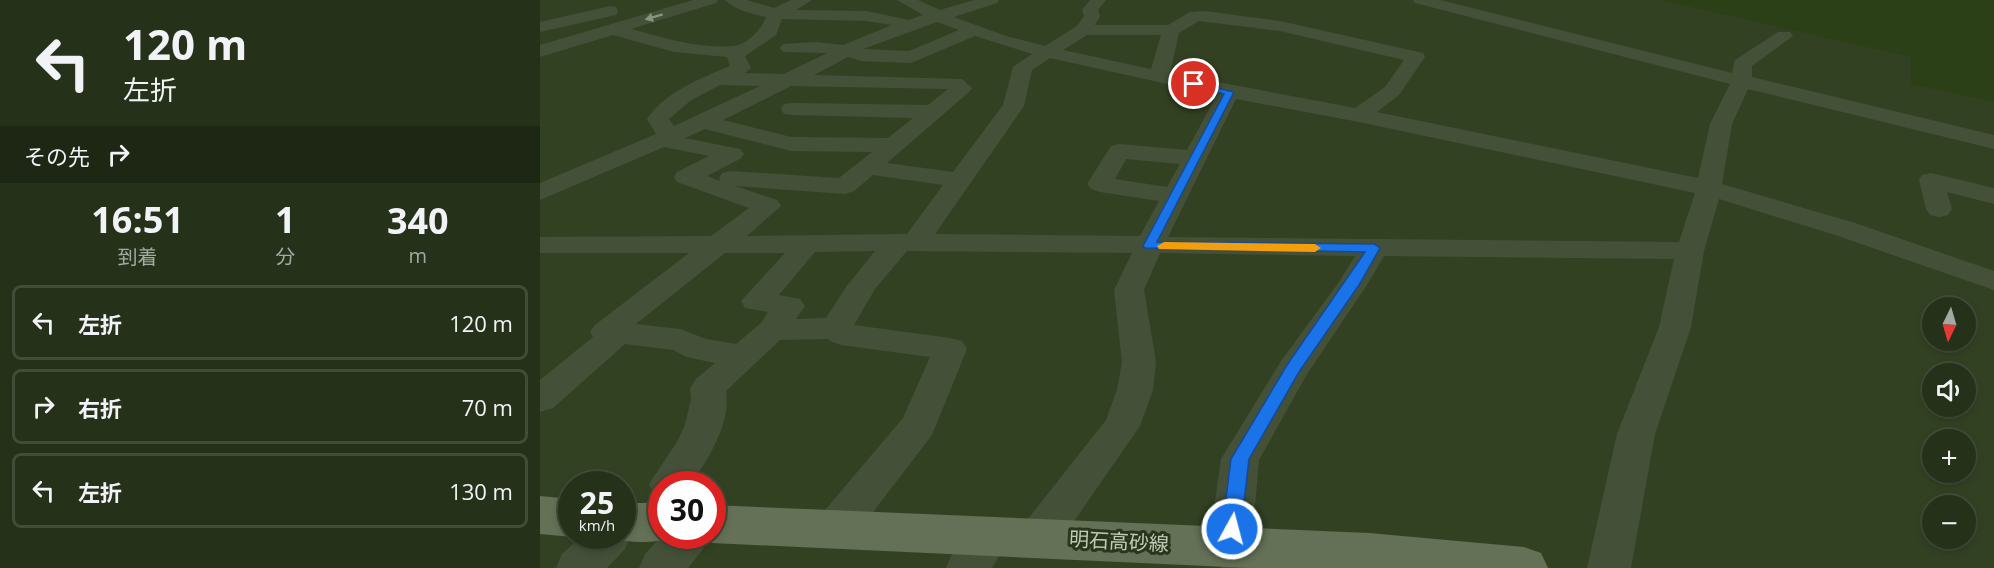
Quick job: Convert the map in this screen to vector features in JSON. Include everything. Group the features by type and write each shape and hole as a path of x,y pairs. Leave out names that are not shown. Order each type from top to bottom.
{"main road":[{"path":"540,515 558,517"},
{"name":"明石高砂線","path":"726,525 836,529 979,552 1039,537 1240,558 1369,554 1524,568"}],"street":[{"path":"540,51 710,0"},
{"path":"734,0 775,14 890,17 909,25"},
{"path":"718,79 955,83 962,88 845,186 722,183 686,177 732,154 672,141 658,119 660,113 684,95 741,68 736,56 739,52 770,31 775,14 804,0"},
{"path":"905,0 940,17 1000,40 1047,52 1229,92 1359,115 1708,188 1845,228 1994,281"},
{"path":"540,192 703,122 845,51 909,25 991,0"},
{"path":"837,328 856,293 907,242 960,180 1013,106 1023,67 1083,30 1092,16 1090,10 1098,0"},
{"path":"1421,0 1742,73"},
{"path":"540,27 629,6"},
{"path":"1517,6 1742,73 1994,142"},
{"path":"1083,30 1171,30 1207,8 1416,57 1392,91 1359,115"},
{"path":"612,29 674,47 739,52"},
{"path":"789,48 815,46 861,55 911,57 975,30"},
{"path":"1159,76 1171,30"},
{"path":"1609,568 1636,434 1675,327 1690,251 1708,188 1720,124 1742,73 1784,36"},
{"path":"748,133 840,82"},
{"path":"1039,537 1122,426 1135,390 1139,362 1129,290 1149,246 1229,92"},
{"path":"792,108 932,112"},
{"path":"703,122 791,144 892,145"},
{"path":"722,183 791,144"},
{"path":"1175,196 1100,184 1119,151 1195,158"},
{"path":"866,167 960,180"},
{"path":"1939,209 1931,180 1994,196"},
{"path":"722,183 768,206 720,246 606,332 680,340 699,349 743,356"},
{"path":"540,245 720,246 809,242 907,242 1690,251"},
{"path":"677,471 699,436 711,397 708,388 772,330 789,306 756,301 809,242"},
{"path":"1240,558 1232,529 1240,459 1293,369 1352,285 1374,248"},
{"path":"772,330 837,328"},
{"path":"836,529 919,425 950,349 841,334 837,328"},
{"path":"540,399 618,333"},
{"path":"636,518 648,508"},
{"path":"578,568 600,549"},
{"path":"661,568 677,549"}],"shaded area":[{"path":"1660,0 1994,0 1994,102 1911,84 1911,57"}],"slow traffic":[{"path":"1164,246 1315,248"}],"route":[{"path":"1194,84 1229,92 1149,246 1374,248 1352,285 1293,369 1240,459 1232,529"}]}
